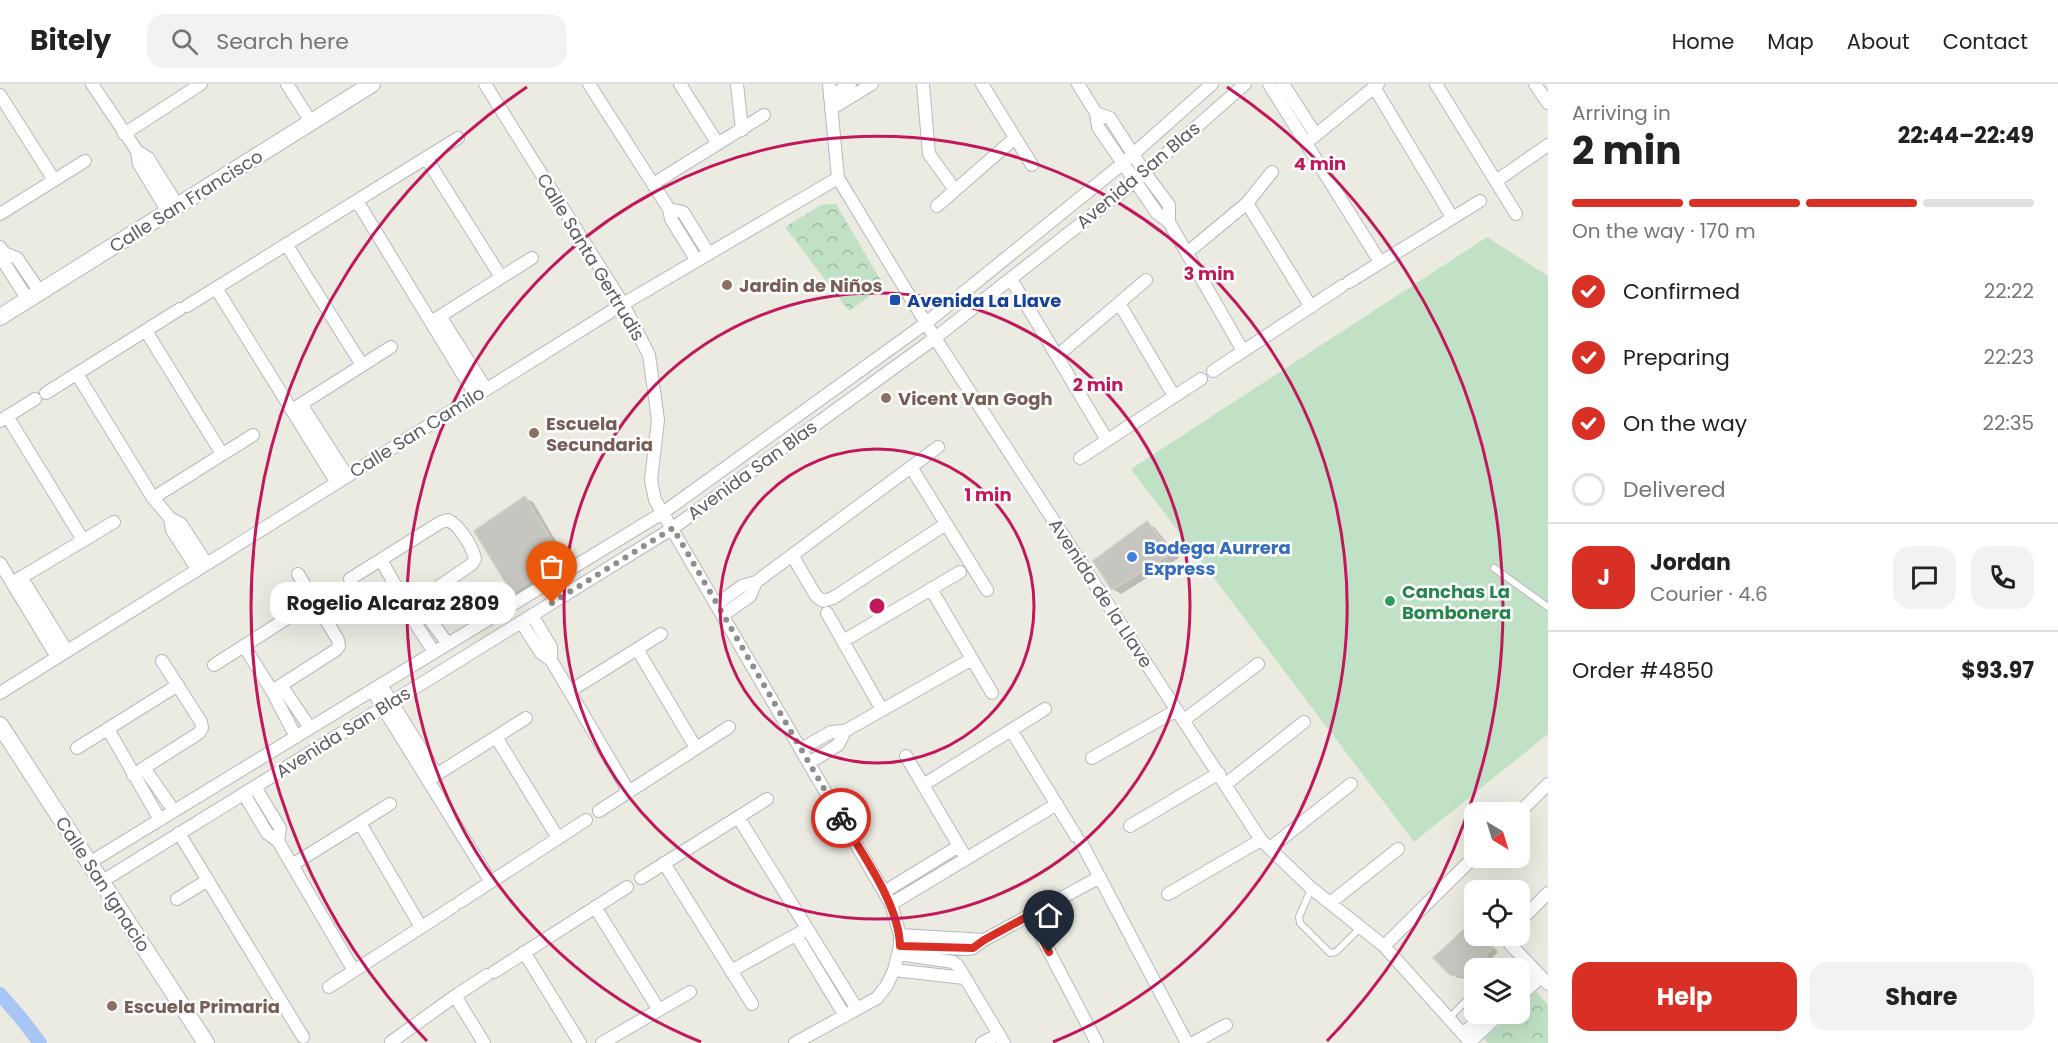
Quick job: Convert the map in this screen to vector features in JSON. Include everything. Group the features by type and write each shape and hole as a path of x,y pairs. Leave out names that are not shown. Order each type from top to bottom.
{"street":[{"path":"92,84 124,134 137,151 148,158 173,209"},
{"path":"287,84 311,122"},
{"name":"Calle San Francisco","path":"0,317 372,84"},
{"name":"Calle Santa Gertrudis","path":"485,84 623,304 649,355 658,420 651,480 655,500 891,904 899,945"},
{"path":"589,84 669,209 671,219 697,261"},
{"path":"697,84 683,88 718,144"},
{"path":"737,84 742,129"},
{"path":"830,97 850,84"},
{"path":"830,97 872,84"},
{"path":"923,84 929,154 955,190"},
{"path":"982,84 1032,165"},
{"path":"1078,84 1096,113 1098,127 1157,213 1169,222 1244,351"},
{"name":"Avenida San Blas","path":"89,863 664,512 926,323 1122,164 1212,84"},
{"name":"Avenida San Blas","path":"101,882 673,528 935,338 1145,173 1245,84"},
{"path":"1269,84 1311,139"},
{"path":"1283,84 1380,262"},
{"path":"1436,84 1516,214"},
{"path":"1535,84 1548,103"},
{"path":"124,134 193,86"},
{"path":"1311,139 1376,86 1452,217"},
{"path":"0,95 54,180"},
{"name":"Avenida de la Llave","path":"830,97 838,178 935,338 1222,779 1266,844 1311,888 1384,946 1468,1040"},
{"path":"1096,113 1110,118 1168,205 1169,222"},
{"path":"653,184 764,115"},
{"path":"83,540 4,418 458,138"},
{"path":"937,206 1015,138"},
{"path":"1496,181 1548,145"},
{"path":"426,158 501,278"},
{"path":"0,214 85,161"},
{"path":"1188,252 1247,203 1272,172"},
{"name":"Calle San Camilo","path":"0,693 623,304 838,178"},
{"path":"357,201 481,393"},
{"path":"1213,371 1380,262 1480,201"},
{"path":"1247,203 1311,307"},
{"path":"669,209 683,212 710,254"},
{"path":"286,244 362,365"},
{"path":"2,250 17,258 34,296"},
{"path":"435,319 532,258"},
{"path":"1011,279 1107,440"},
{"path":"1057,356 1146,280"},
{"path":"216,288 342,480"},
{"path":"1119,303 1174,396"},
{"path":"146,331 222,454"},
{"path":"296,407 391,347"},
{"path":"77,374 153,498 170,518 181,524 202,567"},
{"path":"1080,458 1201,379"},
{"path":"153,498 253,435"},
{"path":"720,610 750,596 756,582 938,447"},
{"path":"911,467 987,590"},
{"path":"350,579 441,522 448,520 455,524 475,559 406,609"},
{"path":"17,580 114,522"},
{"path":"792,555 816,596 824,601 833,598 946,524"},
{"path":"381,560 406,609 434,652"},
{"path":"0,563 17,580 62,654"},
{"path":"843,641 960,572"},
{"path":"277,688 339,646 338,640 298,574"},
{"path":"932,589 992,693"},
{"path":"398,590 417,602 448,644"},
{"path":"214,665 314,601"},
{"path":"827,613 882,710"},
{"path":"526,619 540,653 550,660 629,792"},
{"path":"570,692 661,634"},
{"path":"244,646 310,728"},
{"path":"638,649 696,748"},
{"path":"801,749 831,732 845,731 972,659"},
{"path":"139,772 199,733 202,728 201,722 162,661"},
{"path":"1092,758 1181,715 1258,664"},
{"path":"77,748 178,685"},
{"path":"277,688 296,737"},
{"path":"377,688 432,777 491,882"},
{"path":"923,785 1045,709"},
{"path":"432,777 526,718"},
{"path":"1130,826 1222,779 1304,722"},
{"name":"Calle San Ignacio","path":"0,725 206,1043"},
{"path":"599,811 729,727"},
{"path":"108,729 139,772 174,811"},
{"path":"1011,730 1079,839 1187,1043"},
{"path":"809,763 838,745 845,731"},
{"path":"496,737 558,838"},
{"path":"906,756 966,858"},
{"path":"139,772 160,820"},
{"path":"1168,894 1266,844 1351,784"},
{"path":"1530,802 1548,784"},
{"path":"255,787 280,828 278,842"},
{"path":"244,794 267,833 278,842 354,970"},
{"path":"641,878 767,799"},
{"path":"292,866 390,804"},
{"path":"891,904 1057,804"},
{"path":"738,817 857,1009"},
{"path":"329,987 585,820"},
{"path":"360,823 421,927"},
{"path":"179,833 303,1037"},
{"path":"884,892 958,846"},
{"path":"1329,903 1398,849"},
{"path":"664,863 752,1004"},
{"path":"1384,946 1464,867"},
{"path":"899,945 984,940 1100,877"},
{"path":"177,899 208,880"},
{"path":"390,1042 454,996 627,887"},
{"path":"1530,911 1548,893"},
{"path":"595,907 659,1010"},
{"path":"1030,915 1097,1043"},
{"path":"731,971 807,929"},
{"path":"796,935 845,1016"},
{"path":"795,1043 877,998 887,985 894,969 899,945"},
{"path":"899,945 953,962 958,966 1002,1038 982,1043"},
{"path":"1512,946 1541,977"},
{"path":"524,952 580,1043"},
{"path":"894,969 964,978"},
{"path":"602,1043 690,992"},
{"path":"454,996 484,1043"},
{"path":"1468,1040 1478,1024"},
{"path":"1468,1040 1488,1024"},
{"path":"1193,1043 1226,1025"}],"lane":[{"path":"1494,568 1548,607"},
{"path":"1311,888 1299,920 1330,953 1336,952 1360,928"},
{"path":"1449,1018 1464,1003"}],"green space":[{"path":"836,204 884,286 849,311 785,227 821,205"},
{"name":"Canchas La Bombonera","path":"1487,237 1548,276 1548,734 1414,842 1131,469"},
{"path":"1536,991 1548,1005 1548,1043 1488,1043 1484,1039 1500,1024 1530,1024 1530,997"}],"building":[{"path":"525,496 563,560 512,593 474,531"},
{"name":"Bodega Aurrera Express","path":"1147,521 1172,553 1112,590 1093,561"},
{"path":"1464,929 1464,946 1491,946 1493,948 1483,958 1464,958 1464,976 1450,975 1433,958"}],"waterway":[{"path":"0,994 40,1043"}],"way so far":[{"path":"552,603 673,528 841,818"}],"place":[{"name":"Jardin de Niños","path":"727,285"},
{"name":"Avenida La Llave","path":"895,300"},
{"name":"Vicent Van Gogh","path":"886,398"},
{"name":"Escuela Secundaria","path":"534,433"},
{"name":"Bodega Aurrera Express","path":"1132,557"},
{"name":"Canchas La Bombonera","path":"1390,601"},
{"name":"Rogelio Alcaraz 2809","path":"552,603"},
{"name":"Escuela Primaria","path":"112,1006"}],"route":[{"path":"841,818 891,904 900,935 900,946 973,948 1030,915 1049,952"}]}
